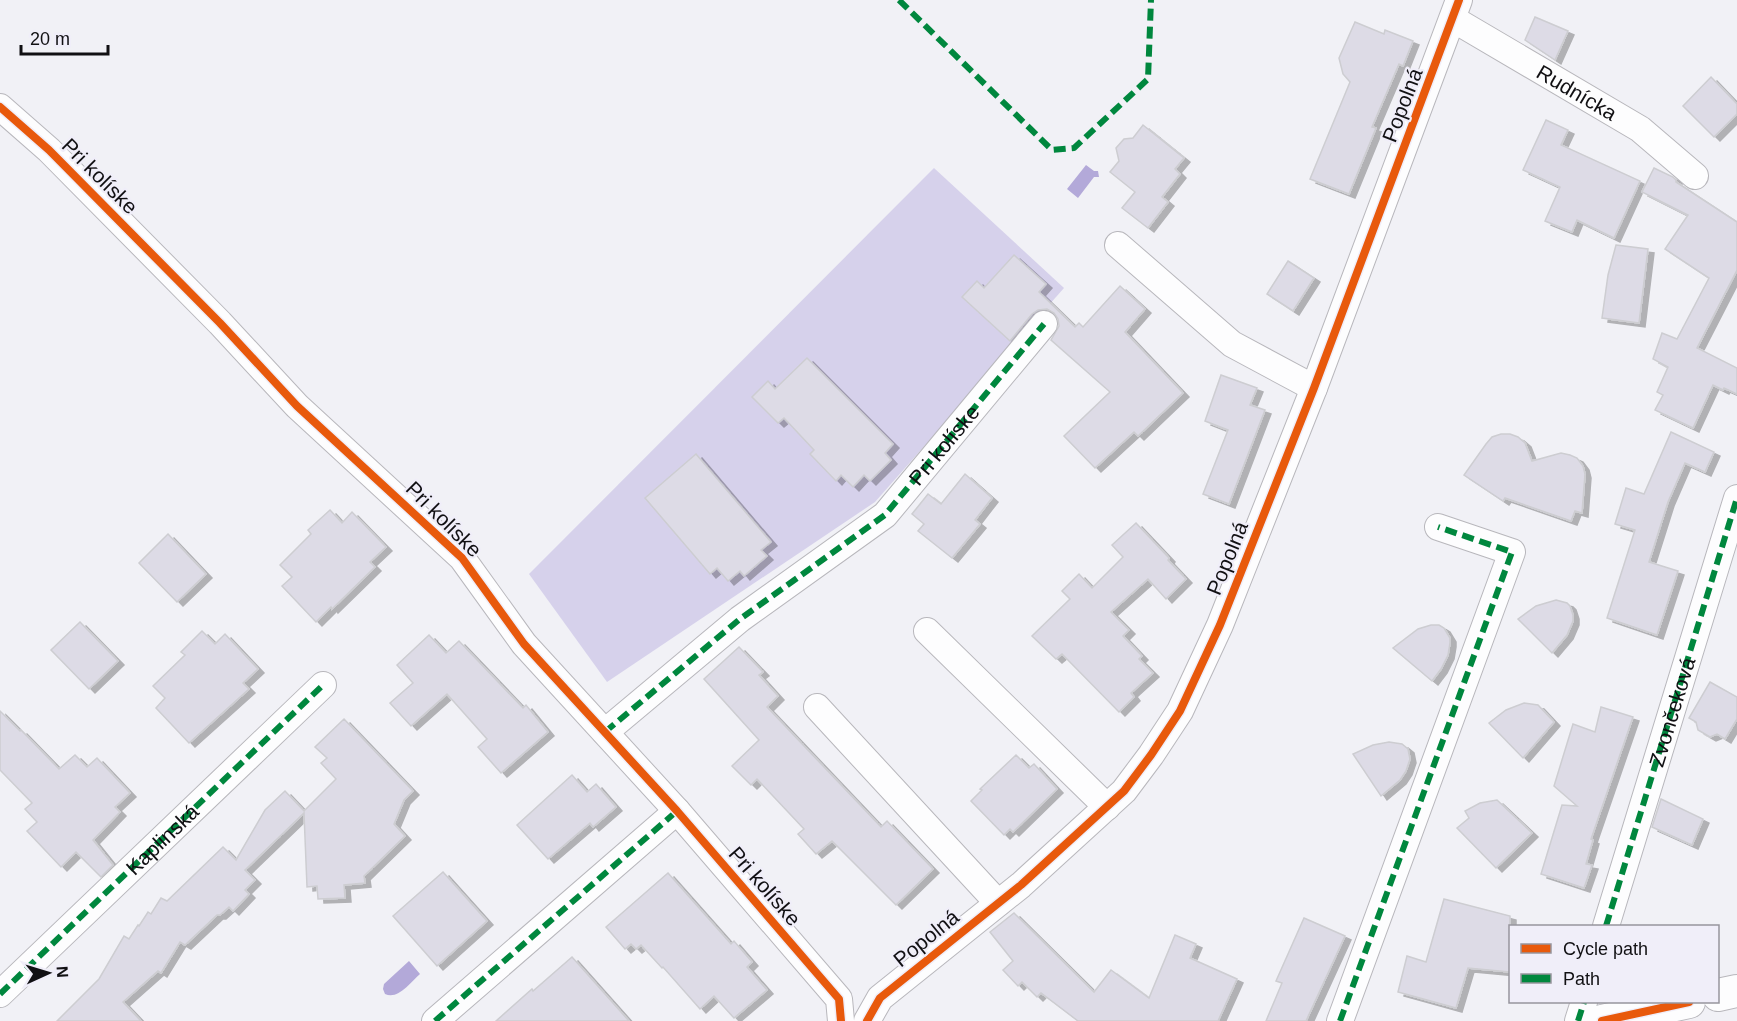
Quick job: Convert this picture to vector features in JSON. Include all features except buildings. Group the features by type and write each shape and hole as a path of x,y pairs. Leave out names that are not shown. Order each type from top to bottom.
{"street":[{"name":"Rudnícka","path":"1456,10 1641,129 1695,176"},
{"name":"Popolná","path":"867,1021 880,998 1021,885 1124,792 1180,711 1220,625 1314,388 1456,10"},
{"name":"Pri kolíske","path":"0,106 49,150 220,323 297,406 462,558 524,644 677,811 839,999 842,1021"},
{"path":"1118,245 1232,344 1314,388"},
{"name":"Pri kolíske","path":"605,732 740,619 885,515 1044,324"},
{"name":"Zvončeková","path":"1607,925 1737,498"},
{"path":"1340,1021 1512,552 1438,527"},
{"path":"927,631 1107,807"},
{"name":"Kaplinská","path":"0,994 323,685"},
{"path":"818,707 999,903"},
{"path":"435,1021 677,811"},
{"path":"1719,995 1737,990"},
{"path":"1578,1021 1584,1003"},
{"path":"1602,1021 1684,1003"}],"shaded area":[{"path":"1086,165 1098,171 1099,177 1094,177 1078,198 1067,189"},
{"path":"934,168 1064,288 875,502 607,682 529,574"},
{"path":"409,961 420,974 399,993 385,994 384,984"}],"marked path":[{"path":"899,0 1052,150 1074,148 1148,79 1151,0"},
{"path":"605,732 740,619 885,515 1044,324"},
{"path":"1606,925 1737,498"},
{"path":"1340,1021 1512,552 1438,527"},
{"path":"0,994 323,685"},
{"path":"435,1021 677,811"},
{"path":"1578,1021 1584,1003"}],"cycle path":[{"path":"867,1021 880,998 1021,885 1124,791 1180,711 1220,625 1314,388 1459,0"},
{"path":"0,107 49,150 220,323 297,406 462,558 524,644 677,811 839,999 841,1021"},
{"path":"1602,1021 1684,1003"}]}
